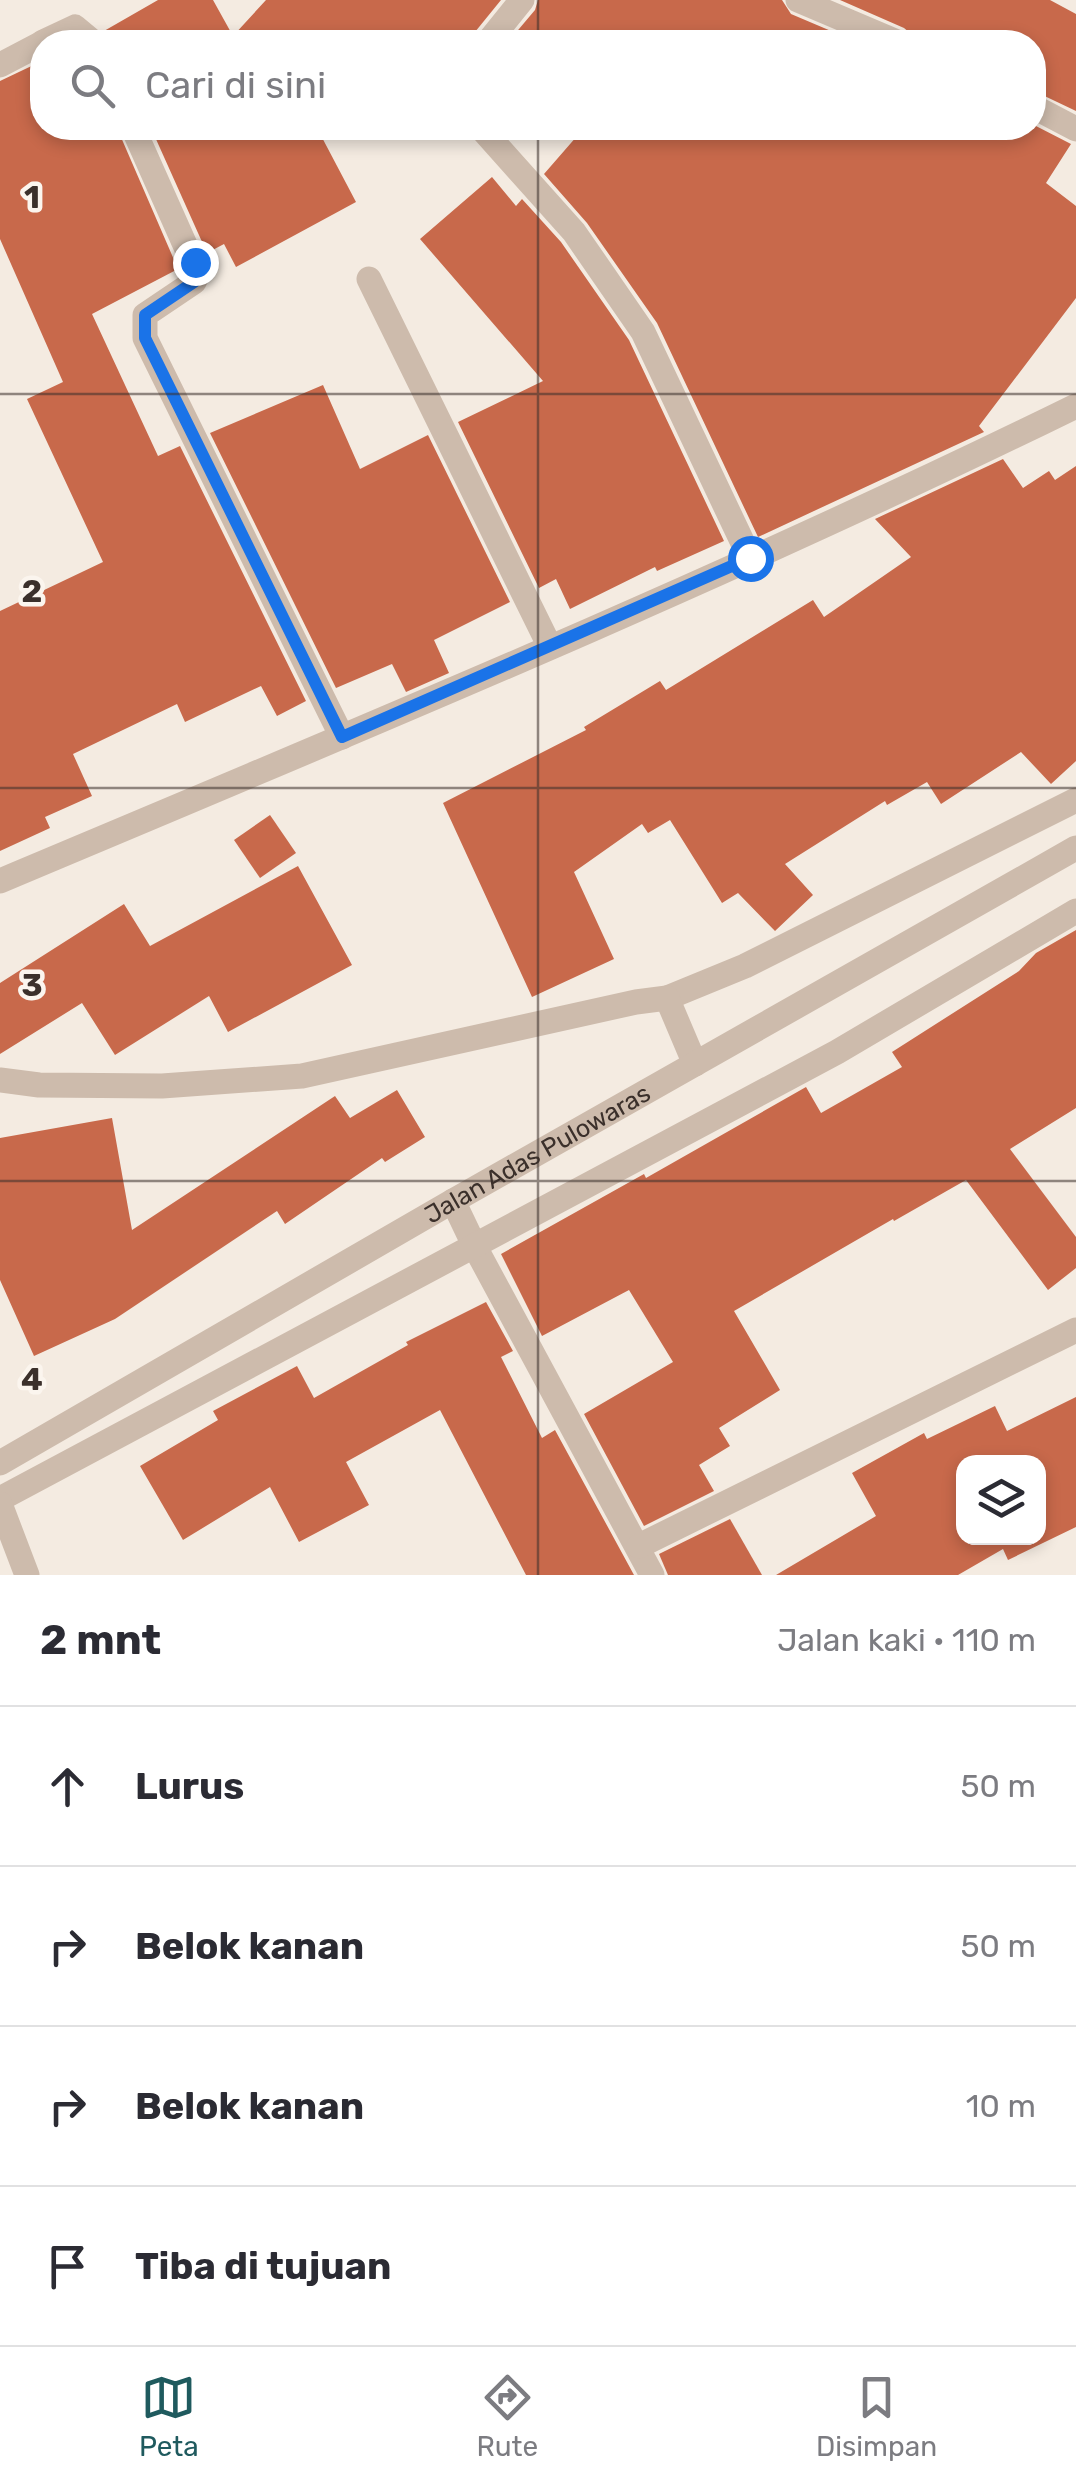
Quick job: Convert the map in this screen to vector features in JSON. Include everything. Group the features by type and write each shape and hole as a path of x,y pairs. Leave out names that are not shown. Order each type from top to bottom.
{"street":[{"path":"498,30 522,0"},
{"path":"798,0 869,30"},
{"path":"0,65 30,50"},
{"path":"1046,113 1076,129"},
{"path":"137,140 198,274 194,282 145,315 145,338 342,737"},
{"path":"491,140 574,232 643,332 750,558"},
{"path":"369,279 550,647"},
{"path":"0,880 550,647 932,477 1076,406"},
{"path":"0,1080 162,1086 302,1076 667,998 746,966 1076,800"},
{"name":"Jalan Adas Pulowaras","path":"0,1463 1076,848"},
{"path":"26,1575 0,1502 837,1052 1076,911"},
{"path":"667,998 695,1064"},
{"path":"453,1201 652,1575"},
{"path":"639,1546 1076,1330"}],"building":[{"path":"158,0 213,0 230,30 106,30"},
{"path":"266,0 501,0 477,30 238,30"},
{"path":"538,0 782,0 791,14 829,30 518,30 535,10"},
{"path":"840,0 1050,0 1076,14 1076,111 1046,97 1046,30 904,28"},
{"path":"30,67 30,140 122,140 178,269 92,314 158,456 180,446 306,701 277,716 261,686 185,722 177,704 73,754 92,796 45,817 50,828 0,851 0,611 103,562 27,399 63,382 0,239 0,81"},
{"path":"1046,131 1071,144 1046,183 1076,206 1076,298 979,426 984,432 758,537 657,323 587,223 544,174 574,140 1046,140"},
{"path":"156,140 323,140 356,202 236,267 224,244 207,253"},
{"path":"492,177 516,206 522,199 561,242 629,340 724,541 657,571 655,567 570,609 556,579 539,588 458,422 543,381 420,239"},
{"path":"323,385 360,469 428,435 510,602 434,640 449,673 406,692 392,664 336,688 210,433"},
{"path":"1003,459 1023,488 1049,471 1055,480 1076,466 1076,761 1051,784 1021,752 941,804 927,782 887,805 885,801 785,864 813,895 775,931 738,893 722,903 670,820 648,833 642,824 574,872 614,959 532,997 443,803 586,730 584,727 660,681 666,690 813,600 824,617 911,557 875,519"},
{"path":"270,815 296,853 260,878 234,840"},
{"path":"298,866 352,965 228,1032 209,996 115,1055 82,1003 0,1054 0,983 124,904 150,946"},
{"path":"1076,930 1076,1108 1010,1149 1076,1237 1076,1268 1048,1290 966,1180 734,1311 780,1390 719,1428 730,1446 699,1465 714,1491 644,1526 584,1414 673,1362 629,1290 542,1336 501,1254 806,1087 821,1113 902,1067 892,1052"},
{"path":"397,1090 425,1137 385,1162 382,1158 285,1224 277,1211 115,1319 34,1356 0,1280 0,1138 112,1118 132,1230 335,1096 350,1118"},
{"path":"486,1302 513,1351 501,1357 542,1438 555,1430 634,1575 526,1575 440,1410 346,1462 369,1505 299,1542 270,1487 183,1540 140,1466 218,1420 213,1411 297,1366 314,1398 408,1345 406,1342"},
{"path":"1076,1397 1076,1527 1046,1542 1046,1455 956,1455 956,1545 1039,1545 1008,1560 1003,1549 958,1575 776,1575 876,1516 852,1473 924,1433 927,1439 995,1406 1007,1431"},
{"path":"730,1519 762,1575 668,1575 659,1554"}],"route":[{"path":"195,262 198,274 194,282 145,315 145,338 342,737 750,558"}]}
